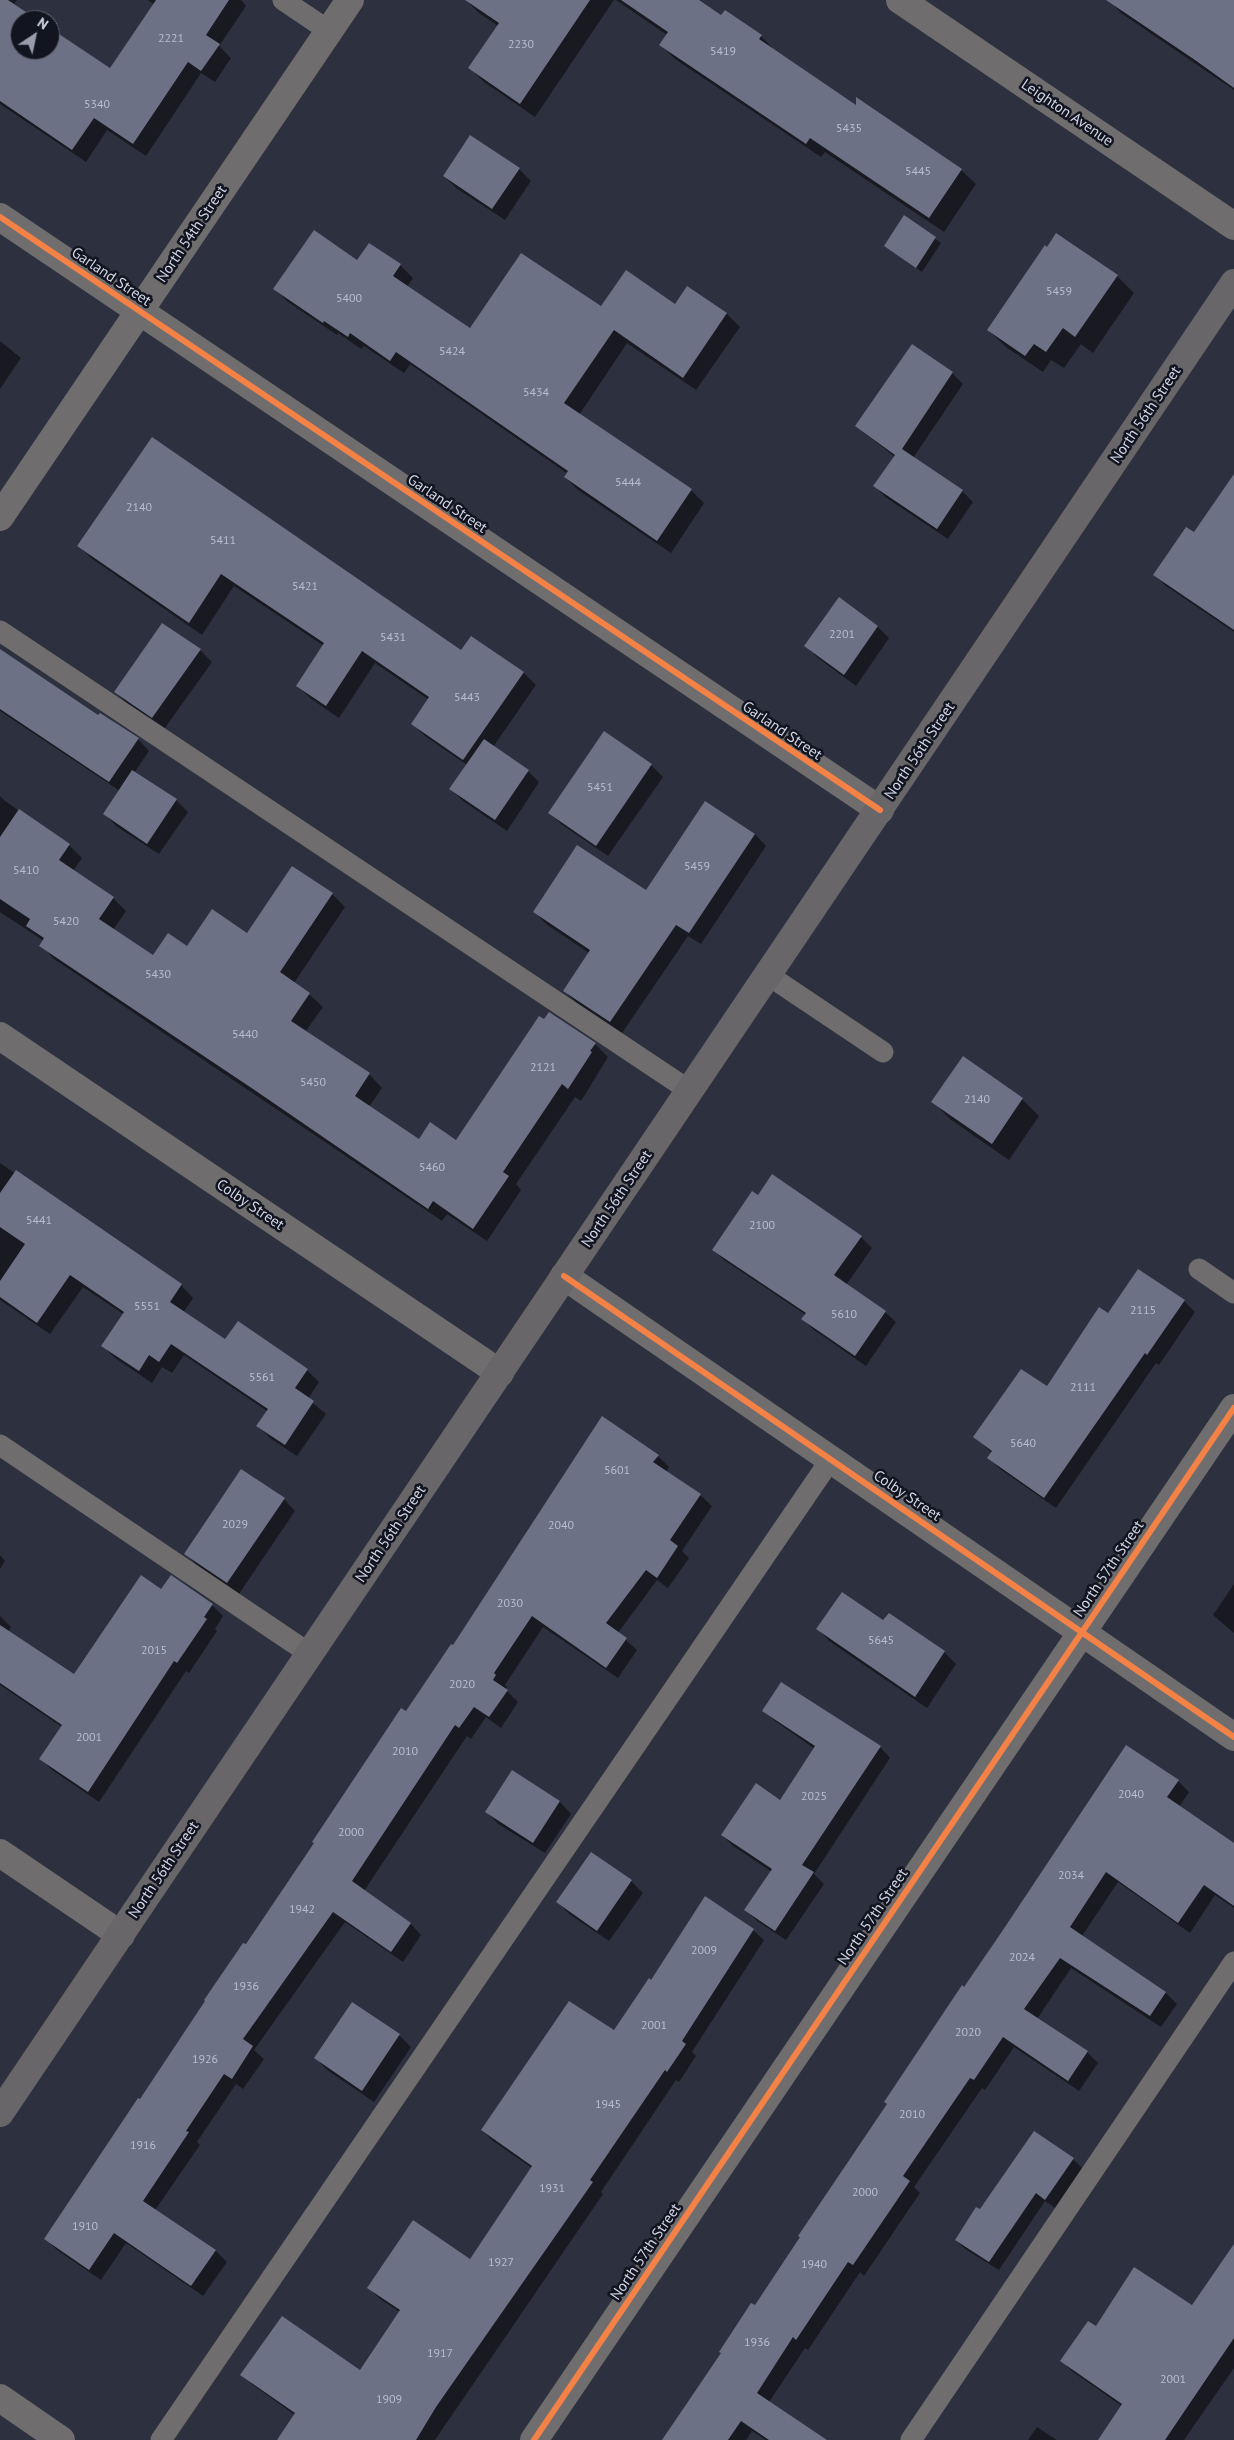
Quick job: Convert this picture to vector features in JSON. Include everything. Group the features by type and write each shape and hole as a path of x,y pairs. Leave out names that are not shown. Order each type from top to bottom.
{"main road":[{"name":"North 56th Street","path":"0,2113 1234,283"}],"street":[{"name":"North 54th Street","path":"0,517 350,0"},
{"name":"Leighton Avenue","path":"900,0 1234,226"},
{"name":"Garland Street","path":"0,217 880,810"},
{"name":"Colby Street","path":"0,1036 500,1373"},
{"name":"Colby Street","path":"564,1276 1234,1737"},
{"name":"North 57th Street","path":"534,2440 1234,1408"},
{"path":"0,1853 121,1935"},
{"path":"0,2398 61,2440"}],"lane":[{"path":"283,0 329,31"},
{"path":"0,631 690,1091"},
{"path":"768,975 883,1052"},
{"path":"1199,1269 1234,1293"},
{"path":"0,1445 310,1654"},
{"path":"161,2440 831,1459"},
{"path":"911,2440 1234,1962"}],"building":[{"path":"0,0 8,0 23,10 10,10 10,60 60,60 60,35 110,68 156,0 229,0 206,35 220,44 201,71 188,62 133,144 94,118 72,150 0,101"},
{"path":"465,0 590,0 520,104 468,68 499,23"},
{"path":"621,0 699,0 721,15 725,10 762,35 759,39 856,105 856,97 962,169 929,218 810,138 806,144 659,45 668,32"},
{"path":"1106,0 1234,0 1234,88 1195,60"},
{"path":"470,135 520,168 492,209 443,176"},
{"path":"904,215 936,237 916,268 884,246"},
{"path":"314,230 357,260 369,243 401,264 393,276 470,328 521,253 601,306 626,270 675,304 687,286 727,313 683,378 614,330 564,403 692,489 657,541 564,477 568,471 396,352 390,361 350,333 348,337 324,321 323,323 273,289"},
{"path":"1056,233 1118,275 1075,337 1063,328 1046,352 1034,344 1025,356 987,330 1045,245 1047,247"},
{"path":"912,344 953,372 902,449 963,490 937,529 873,486 895,455 855,426"},
{"path":"152,437 461,650 471,636 524,672 463,760 411,724 429,697 362,651 326,706 296,686 324,643 221,574 189,623 77,546"},
{"path":"1234,474 1234,630 1153,575 1186,527 1194,532"},
{"path":"839,597 878,626 844,675 804,646"},
{"path":"162,623 201,649 152,718 114,692"},
{"path":"0,649 98,715 100,713 139,738 109,782 0,709"},
{"path":"604,731 652,764 596,846 548,813"},
{"path":"484,739 529,770 495,820 449,789"},
{"path":"132,770 177,799 147,844 103,814"},
{"path":"705,801 755,834 689,933 676,925 610,1022 563,991 590,950 533,912 577,845 646,890"},
{"path":"19,809 70,844 59,860 114,897 99,919 153,955 168,933 187,946 212,909 247,933 292,866 333,893 280,972 310,993 291,1021 370,1073 355,1096 419,1139 430,1122 456,1140 539,1016 544,1019 549,1012 596,1043 568,1089 562,1084 503,1172 509,1176 473,1229 433,1201 428,1209 39,946 44,938 26,926 30,919 0,899 0,837"},
{"path":"963,1056 1023,1098 992,1144 931,1102"},
{"path":"16,1170 182,1284 170,1302 225,1339 238,1321 308,1369 295,1388 314,1401 285,1445 256,1426 268,1409 171,1344 159,1362 149,1355 139,1371 101,1346 124,1312 70,1275 37,1323 0,1297 0,1281 25,1244 0,1227 0,1193"},
{"path":"772,1174 862,1236 834,1275 886,1311 855,1356 801,1319 806,1313 712,1250 752,1191 758,1195"},
{"path":"1138,1269 1185,1300 1147,1355 1145,1353 1044,1498 987,1458 992,1451 973,1437 1021,1369 1047,1386 1099,1307 1108,1313"},
{"path":"602,1416 659,1455 653,1462 701,1494 670,1540 678,1546 657,1578 646,1570 606,1623 627,1638 606,1668 532,1616 494,1673 496,1675 493,1680 508,1690 489,1717 474,1707 459,1728 455,1725 352,1881 411,1923 391,1952 333,1912 243,2039 253,2046 232,2079 224,2074 186,2131 189,2132 143,2201 216,2250 191,2286 114,2233 89,2270 44,2239 138,2098 140,2099 204,2000 243,1943 246,1944 314,1843 312,1842 401,1708 406,1711 451,1644 453,1645"},
{"path":"241,1469 285,1498 227,1583 184,1554"},
{"path":"141,1575 161,1589 171,1575 213,1604 204,1617 207,1619 177,1663 174,1661 88,1792 39,1759 62,1725 0,1683 0,1625 74,1674"},
{"path":"842,1592 883,1620 889,1613 945,1651 915,1697 816,1629"},
{"path":"781,1682 881,1746 802,1865 814,1872 775,1931 744,1910 772,1869 721,1835 756,1783 780,1800 815,1746 762,1711"},
{"path":"1126,1745 1179,1780 1167,1797 1234,1843 1234,1906 1204,1885 1178,1923 1106,1872 1070,1927 1166,1992 1150,2016 1060,1958 1024,2009 1088,2051 1068,2081 1003,2037 974,2080 970,2078 903,2176 910,2181 853,2265 848,2262 796,2340 793,2337 757,2393 827,2440 769,2440 741,2421 728,2440 662,2440 721,2353 719,2352 751,2303 755,2305 800,2237 798,2236 887,2104 884,2102 962,1985 964,1987"},
{"path":"512,1770 560,1801 533,1843 485,1812"},
{"path":"591,1852 632,1880 597,1931 556,1902"},
{"path":"705,1896 754,1929 682,2041 686,2044 667,2072 665,2070 590,2180 593,2182 436,2407 416,2440 277,2440 295,2413 240,2375 282,2316 360,2370 400,2310 367,2288 413,2220 470,2259 532,2166 481,2130 569,2001 614,2030 649,1978 651,1980"},
{"path":"352,2002 400,2034 362,2091 314,2058"},
{"path":"1034,2131 1074,2158 1045,2200 1036,2193 989,2262 955,2240 976,2207 980,2209"},
{"path":"1234,2244 1234,2338 1165,2440 1098,2440 1122,2404 1060,2361 1088,2321 1096,2326 1134,2267 1192,2305"}],"cycle path":[{"path":"0,217 880,810"},
{"path":"564,1276 1234,1737"},
{"path":"534,2440 1234,1408"}]}
